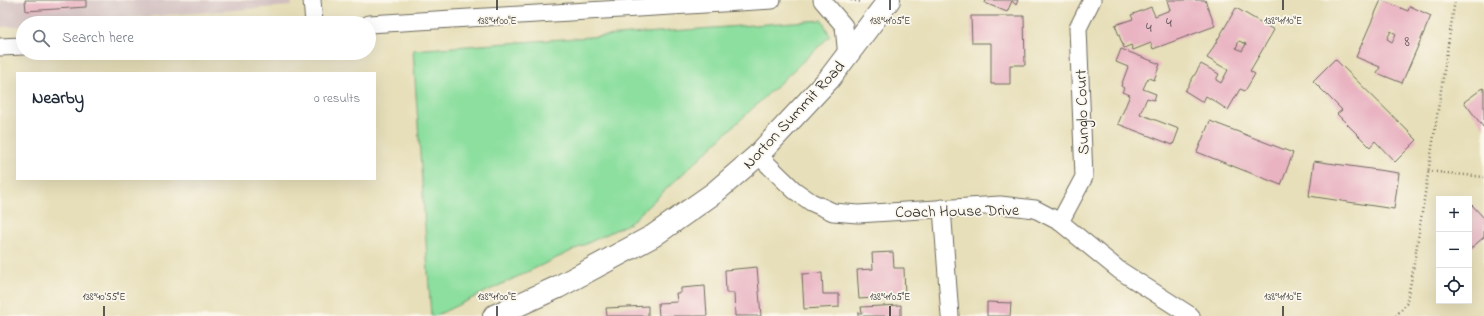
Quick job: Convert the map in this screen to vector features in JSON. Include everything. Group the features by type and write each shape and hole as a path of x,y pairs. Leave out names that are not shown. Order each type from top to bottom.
{"main road":[{"name":"Norton Summit Road","path":"494,316 558,288 654,236 714,193 758,155 829,79 889,0"}],"street":[{"path":"312,0 313,16"},
{"path":"376,23 617,4 772,0"},
{"path":"822,0 844,26 847,57"},
{"name":"Sunglo Court","path":"1060,222 1084,177 1078,28 1092,0"},
{"path":"0,47 16,46"},
{"name":"Coach House Drive","path":"758,155 794,190 811,202 833,212 858,214 1000,205 1036,209 1060,222 1119,270 1191,316"},
{"path":"942,208 950,316"}],"path":[{"path":"1396,316 1406,304 1412,277 1454,0"},
{"path":"1428,171 1484,177"}],"shaded area":[{"path":"0,0 291,0 292,6 155,16 16,16 16,26 0,27"}],"green space":[{"path":"822,20 830,36 630,223 435,316 431,316 413,50"}],"building":[{"path":"25,0 86,0 86,7 26,11"},
{"path":"986,0 1018,0 1016,5 1012,1 1007,12 985,3"},
{"path":"1167,0 1205,0 1215,26 1153,49 1151,43 1133,50 1131,45 1124,48 1115,25 1133,19 1131,15 1151,7 1155,16 1170,10"},
{"path":"1381,0 1408,11 1410,6 1431,16 1402,83 1377,73 1380,67 1356,57","holes":["1391,31 1396,34 1392,42 1387,39"]},
{"path":"1236,8 1274,30 1250,71 1255,74 1245,91 1240,89 1228,110 1206,96 1203,102 1185,91 1201,64 1219,74 1216,80 1221,83 1228,70 1207,58","holes":["1239,41 1246,44 1242,51 1236,48"]},
{"path":"971,16 1024,16 1025,65 1010,65 1010,84 991,84 991,43 972,43"},
{"path":"1121,49 1160,64 1154,80 1148,78 1143,89 1156,94 1154,100 1147,98 1140,114 1179,129 1173,145 1118,124 1130,95 1122,92 1124,88 1121,86 1128,67 1116,62"},
{"path":"1335,59 1417,140 1395,162 1375,141 1370,147 1337,114 1342,110 1313,81"},
{"path":"1483,88 1484,89 1484,128 1464,102"},
{"path":"1210,121 1293,153 1281,185 1197,152"},
{"path":"1314,161 1399,173 1394,209 1309,196"},
{"path":"1472,205 1484,218 1484,237 1472,247"},
{"path":"893,252 894,268 904,268 905,296 859,299 857,270 873,269 872,253"},
{"path":"757,267 761,316 735,316 734,293 726,293 725,270"},
{"path":"822,273 823,294 839,294 839,307 804,309 802,274"},
{"path":"705,286 707,316 659,316 658,303 677,302 676,293 681,293 681,288"},
{"path":"987,302 1011,303 1010,316 987,316"},
{"path":"901,305 901,316 858,316 858,313 862,313 861,307"},
{"path":"648,306 648,316 607,316 606,308"}]}
